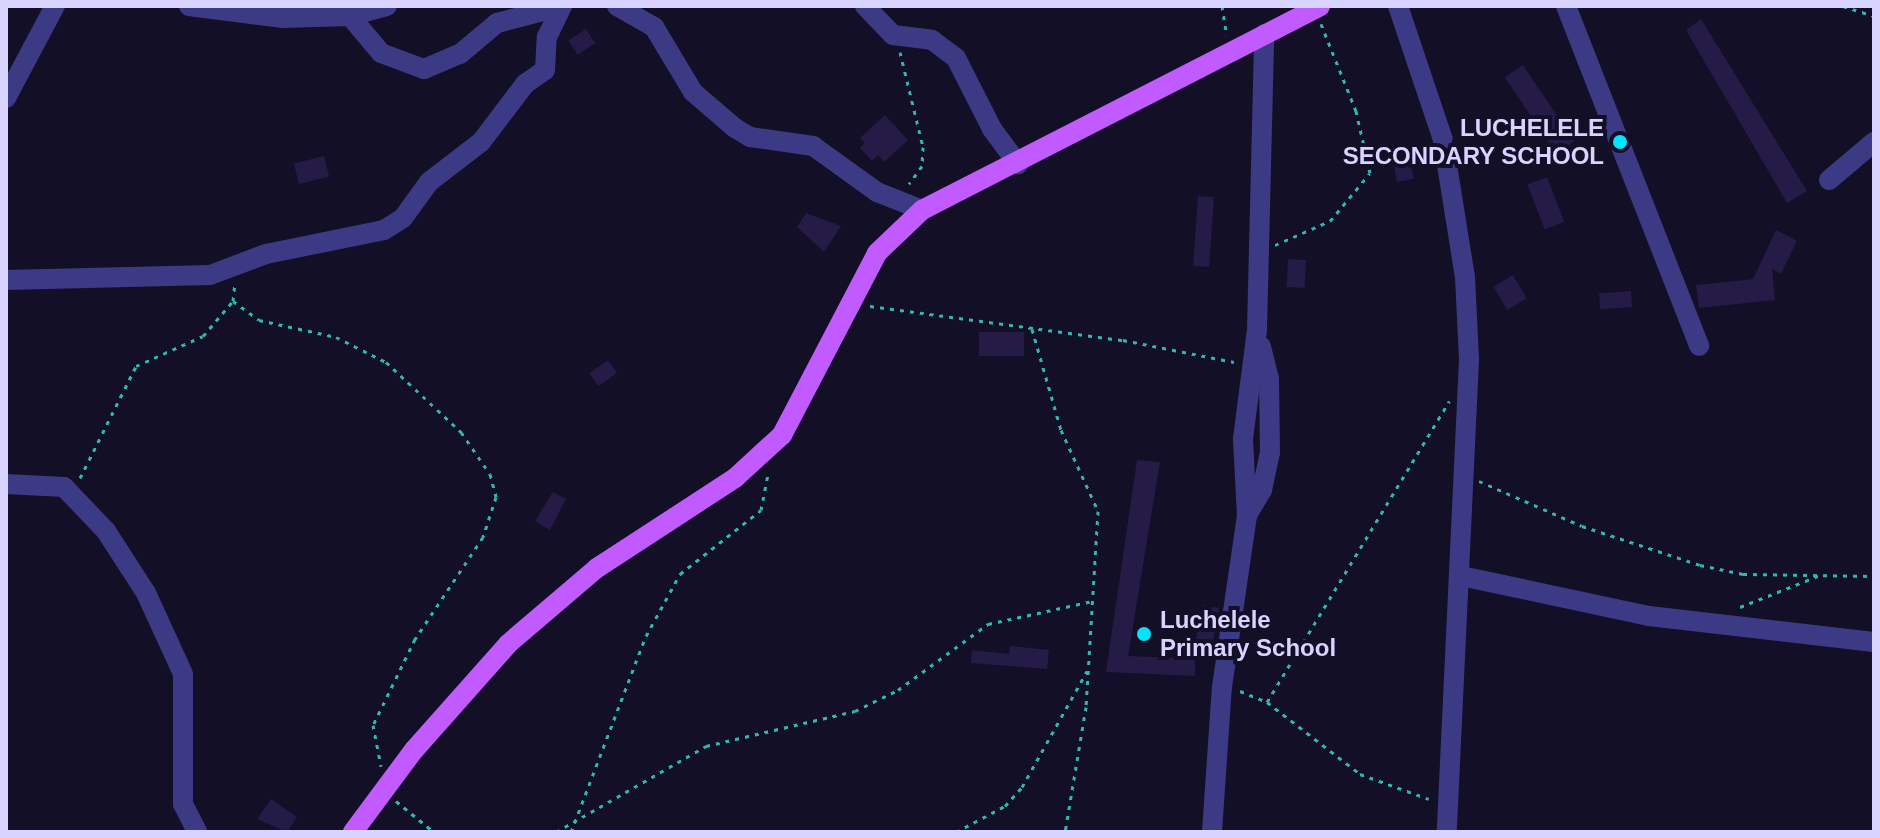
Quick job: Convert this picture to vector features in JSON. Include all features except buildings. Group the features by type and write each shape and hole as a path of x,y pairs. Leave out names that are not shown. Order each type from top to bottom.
{"main road":[{"path":"353,832 389,784 508,644 597,568 764,453 804,399 846,302 877,253 922,210 1018,164 1317,7"}],"street":[{"path":"6,98 55,6"},
{"path":"189,6 283,18 350,16 387,6"},
{"path":"6,280 189,278 236,264 366,238 403,218 429,182 481,142 525,84 545,70 547,37 562,6 497,23 460,54 424,69 381,53 350,16"},
{"path":"617,6 654,27 693,92 735,128 750,137 813,146 895,199 922,210"},
{"path":"865,6 893,35 932,40 956,58 992,129 1018,164"},
{"path":"1398,6 1429,87 1456,204 1469,360 1447,832"},
{"path":"1566,6 1699,346"},
{"path":"1212,832 1222,687 1247,516 1243,439 1257,330 1264,34"},
{"path":"1829,180 1874,142"},
{"path":"1247,516 1262,490 1270,452 1269,379 1257,330"},
{"path":"6,484 51,483 76,498 146,593 179,656 185,702 183,804 197,832"},
{"path":"1461,576 1649,616 1874,642"}],"path":[{"path":"1222,6 1230,51"},
{"path":"1843,6 1874,16"},
{"path":"1257,252 1330,221 1370,173 1356,111 1317,7"},
{"path":"893,35 911,79 924,159 895,199"},
{"path":"76,498 113,401 136,366 203,336 233,301 236,264"},
{"path":"233,301 259,320 336,337 386,362 461,432 490,474 496,497 483,537 415,639 373,725 380,765 389,784 434,832"},
{"path":"846,302 1254,365"},
{"path":"1032,329 1061,430 1098,511 1088,670 1065,832"},
{"path":"1267,702 1456,386"},
{"path":"571,832 631,669 680,574 766,503 764,453"},
{"path":"1465,475 1597,531 1700,565 1743,574 1874,576"},
{"path":"1738,609 1767,592 1825,574"},
{"path":"556,832 706,746 855,711 898,690 988,624 1093,601"},
{"path":"956,832 1005,806 1022,787 1088,670"},
{"path":"1222,687 1267,702 1360,774 1448,805"}],"place":[{"name":"LUCHELELE SECONDARY SCHOOL","path":"1620,142"},
{"name":"Luchelele Primary School","path":"1144,634"}]}
